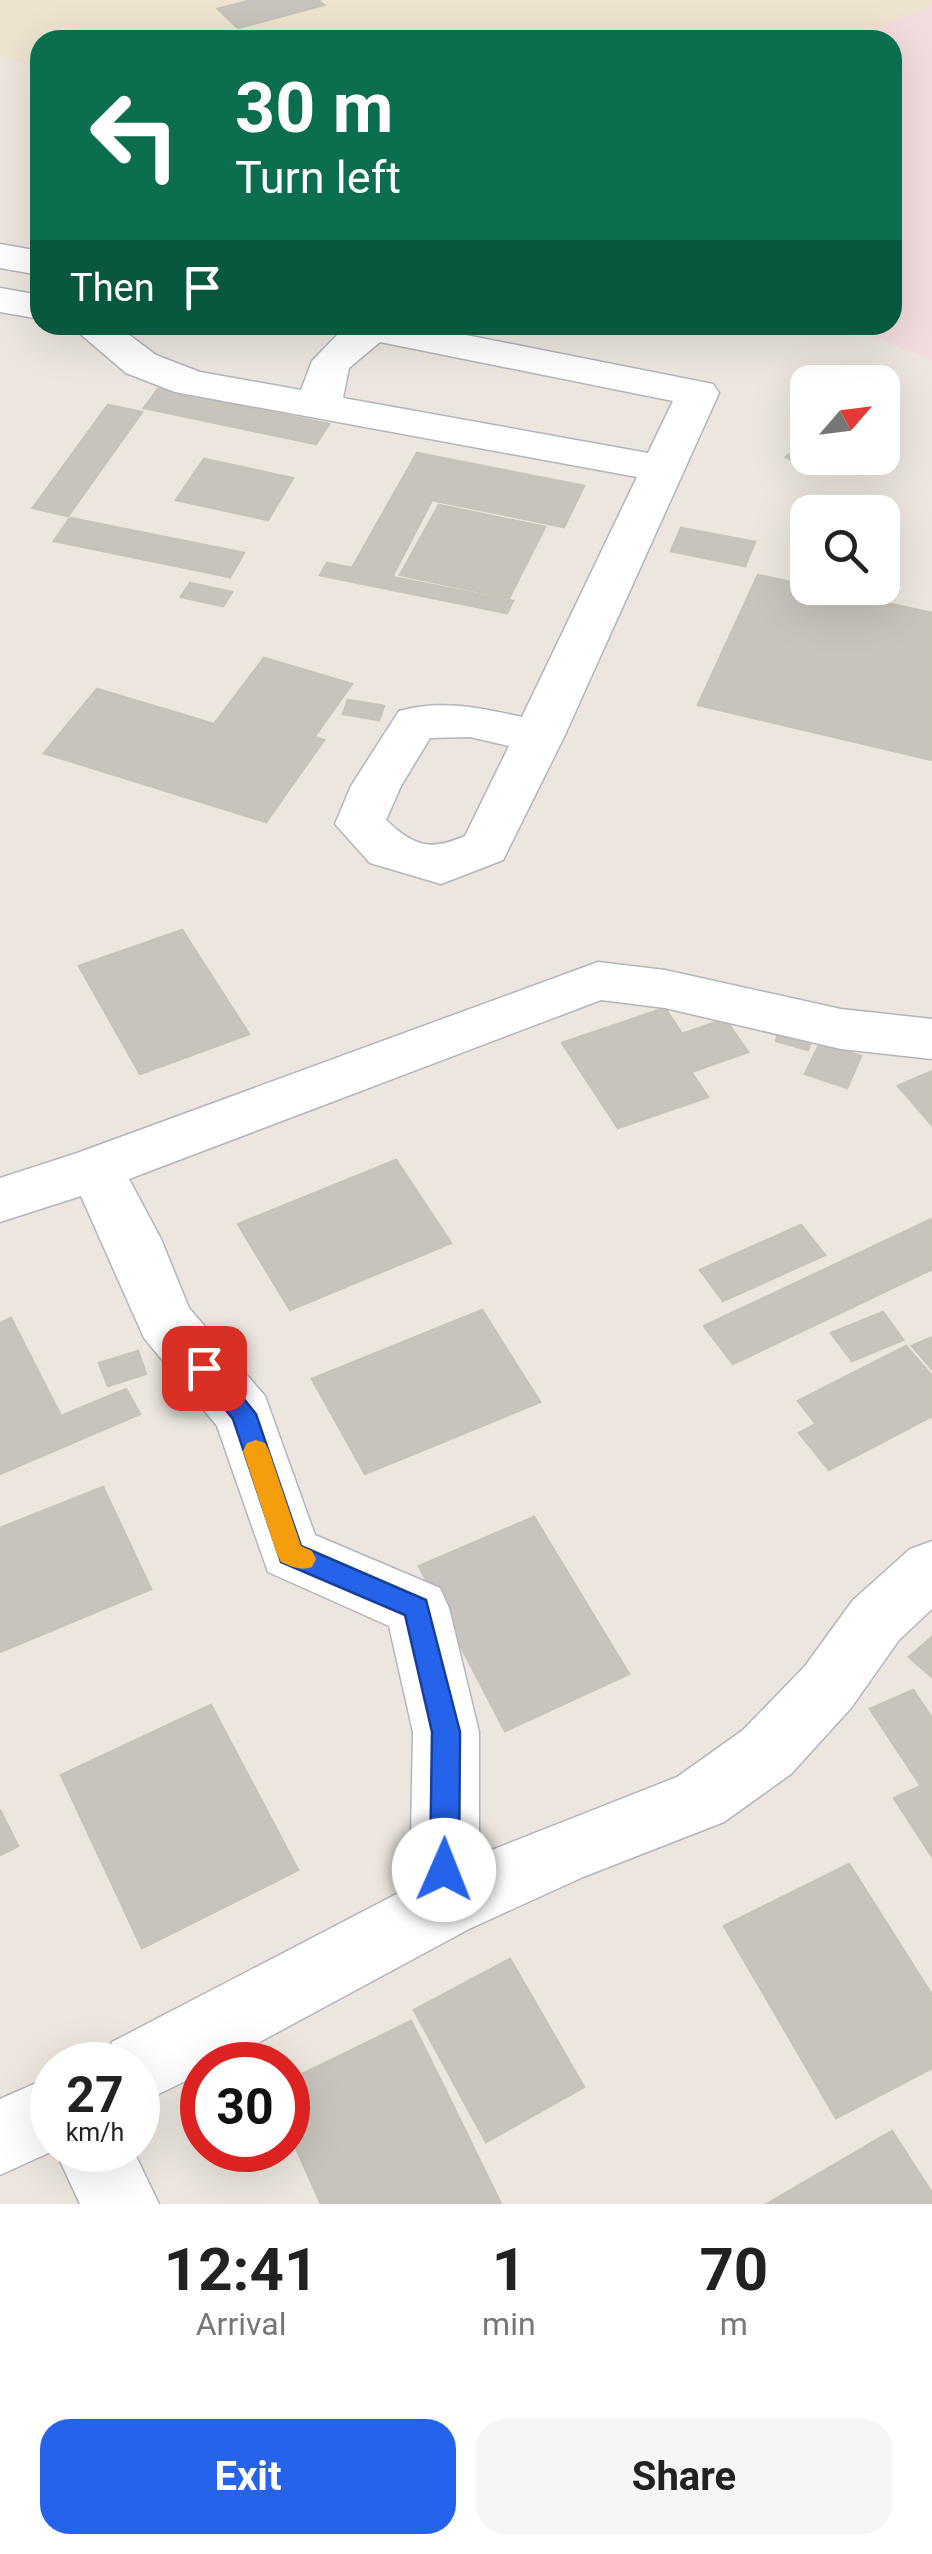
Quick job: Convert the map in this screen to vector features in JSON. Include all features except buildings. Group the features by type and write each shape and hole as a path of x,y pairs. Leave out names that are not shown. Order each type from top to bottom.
{"street":[{"path":"0,256 30,262"},
{"path":"0,300 30,306"},
{"path":"103,335 140,364 190,383 660,468"},
{"path":"322,408 320,385 328,366 355,335"},
{"path":"404,335 698,393 660,468 540,736"},
{"path":"0,1200 96,1169 598,981 666,989 841,1029 932,1039"},
{"path":"96,1169 132,1239 165,1321 244,1414 290,1554 417,1608 446,1732 444,1905"},
{"path":"160,2056 444,1905 559,1854 700,1800 767,1752 828,1687 876,1620 932,1569"},
{"path":"0,2138 30,2124"},
{"path":"104,2172 121,2204"}],"shaded area":[{"path":"0,0 932,0 932,6 873,30 30,30 30,64 0,56"},
{"path":"932,6 932,360 869,335 902,335 902,30 873,30"}],"slow traffic":[{"path":"256,1451 290,1554 303,1559"}],"route":[{"path":"204,1368 244,1414 290,1554 417,1608 446,1732 444,1870"}]}
